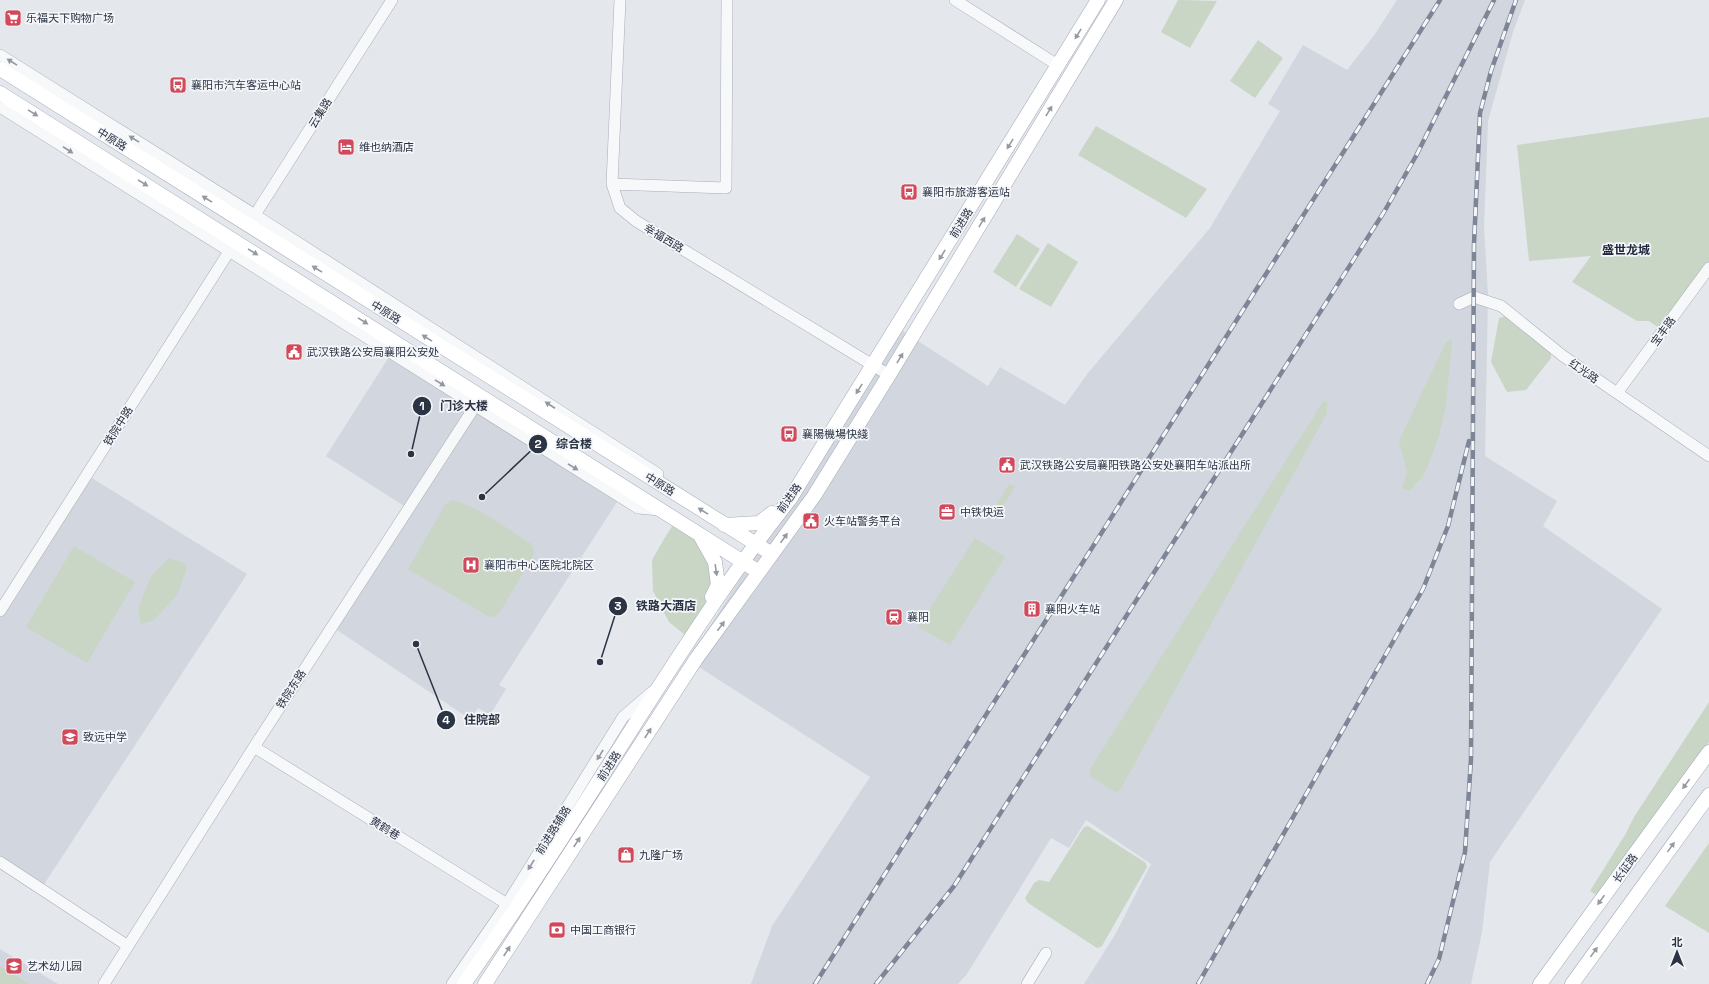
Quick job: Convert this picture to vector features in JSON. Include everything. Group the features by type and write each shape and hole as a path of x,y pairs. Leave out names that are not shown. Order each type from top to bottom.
{"main road":[{"name":"前进路","path":"464,984 512,907 741,562 790,499 1059,66 1098,0"},
{"name":"前进路","path":"485,984 696,659 814,496 1116,0"},
{"name":"中原路","path":"0,69 252,220 672,492 772,554"},
{"name":"中原路","path":"0,93 232,246 478,400 759,572"},
{"path":"724,525 759,523 790,499"},
{"path":"700,535 715,562 718,585 700,624"},
{"name":"长征路","path":"1540,984 1709,752"},
{"path":"1572,984 1709,795"}],"street":[{"name":"云集路","path":"252,220 392,0"},
{"name":"幸福西路","path":"620,0 612,184 620,208 636,221 889,375"},
{"path":"612,184 726,188 727,0"},
{"path":"955,0 1059,66"},
{"path":"0,55 252,220"},
{"path":"0,107 232,246"},
{"name":"铁院中路","path":"0,611 232,246"},
{"name":"宝丰路","path":"1617,393 1709,268"},
{"name":"红光路","path":"1459,304 1474,297 1501,306 1563,356 1709,456"},
{"name":"铁院东路","path":"104,984 254,747 478,400"},
{"name":"黄鹤巷","path":"254,747 512,907"},
{"path":"0,862 128,946"},
{"path":"452,984 512,907"},
{"path":"1027,984 1046,953"}],"shaded area":[{"path":"1397,0 1525,0 1513,32 1488,121 1484,227 1488,294 1485,456 1557,501 1543,526 1662,609 1490,862 1482,932 1471,984 1084,984 1116,933 1151,864 1086,820 1069,848 1051,838 967,974 958,984 751,984 772,926 870,777 688,660 901,330 988,386 1000,367 1065,405 1088,373 1210,228 1280,111 1268,104 1303,45 1347,70 1375,34"},
{"name":"襄阳市中心医院北院区","path":"389,357 617,502 499,685 506,689 490,715 478,708 470,719 328,624 404,506 326,456"},
{"name":"致远中学","path":"87,475 247,574 41,889 0,862 0,611"},
{"name":"艺术幼儿园","path":"0,949 58,984 0,984"}],"green space":[{"path":"1178,0 1217,1 1190,48 1161,32"},
{"path":"1258,40 1283,58 1255,98 1230,81"},
{"path":"1709,117 1709,268 1663,331 1649,321 1637,321 1572,282 1591,256 1529,261 1517,145"},
{"path":"1096,126 1207,189 1186,218 1078,155"},
{"path":"1017,234 1040,249 1016,287 993,272"},
{"path":"1048,243 1078,262 1051,307 1019,289"},
{"path":"1506,316 1551,350 1551,358 1526,390 1507,392 1491,362 1499,318"},
{"path":"1452,339 1446,405 1439,436 1424,475 1409,491 1402,488 1407,472 1399,441 1446,342"},
{"path":"1323,402 1327,402 1327,413 1120,790 1115,792 1091,777 1090,769"},
{"path":"1009,484 1015,487 995,519 990,515"},
{"path":"452,500 481,512 531,544 534,550 533,556 500,612 494,617 488,616 408,569 445,505"},
{"path":"676,520 700,535 718,585 690,639 669,622 653,591 652,560"},
{"path":"975,538 1005,557 950,645 918,627"},
{"path":"74,546 135,582 87,663 26,627"},
{"path":"169,558 184,563 187,568 177,595 154,620 141,624 138,609 151,576"},
{"path":"1709,702 1709,742 1598,896 1590,891 1625,835 1634,817"},
{"path":"1088,826 1146,863 1147,867 1102,946 1097,948 1028,903 1025,898 1034,883 1039,880 1049,882 1084,827"},
{"path":"1709,843 1709,933 1665,906"},
{"path":"0,966 29,984 0,984"}],"railway":[{"path":"815,984 1440,0"},
{"path":"876,984 954,886 1384,212 1416,156 1494,0"},
{"path":"1427,984 1439,959 1465,852 1471,759 1474,244 1480,113 1491,71 1516,0"},
{"path":"1198,984 1423,589 1448,526 1469,441"}],"place":[{"name":"乐福天下购物广场","path":"13,18"},
{"name":"襄阳市汽车客运中心站","path":"178,85"},
{"name":"维也纳酒店","path":"346,147"},
{"name":"襄阳市旅游客运站","path":"909,192"},
{"name":"武汉铁路公安局襄阳公安处","path":"294,352"},
{"name":"襄陽機場快綫","path":"789,434"},
{"name":"门诊大楼","path":"411,454"},
{"name":"武汉铁路公安局襄阳铁路公安处襄阳车站派出所","path":"1007,465"},
{"name":"综合楼","path":"482,497"},
{"name":"中铁快运","path":"947,512"},
{"name":"火车站警务平台","path":"811,521"},
{"name":"襄阳市中心医院北院区","path":"471,565"},
{"name":"襄阳火车站","path":"1032,609"},
{"name":"襄阳","path":"894,617"},
{"name":"住院部","path":"416,644"},
{"name":"铁路大酒店","path":"600,662"},
{"name":"致远中学","path":"70,737"},
{"name":"九隆广场","path":"626,855"},
{"name":"中国工商银行","path":"557,930"},
{"name":"艺术幼儿园","path":"14,966"}],"district":[{"name":"盛世龙城","path":"1626,250"}]}
